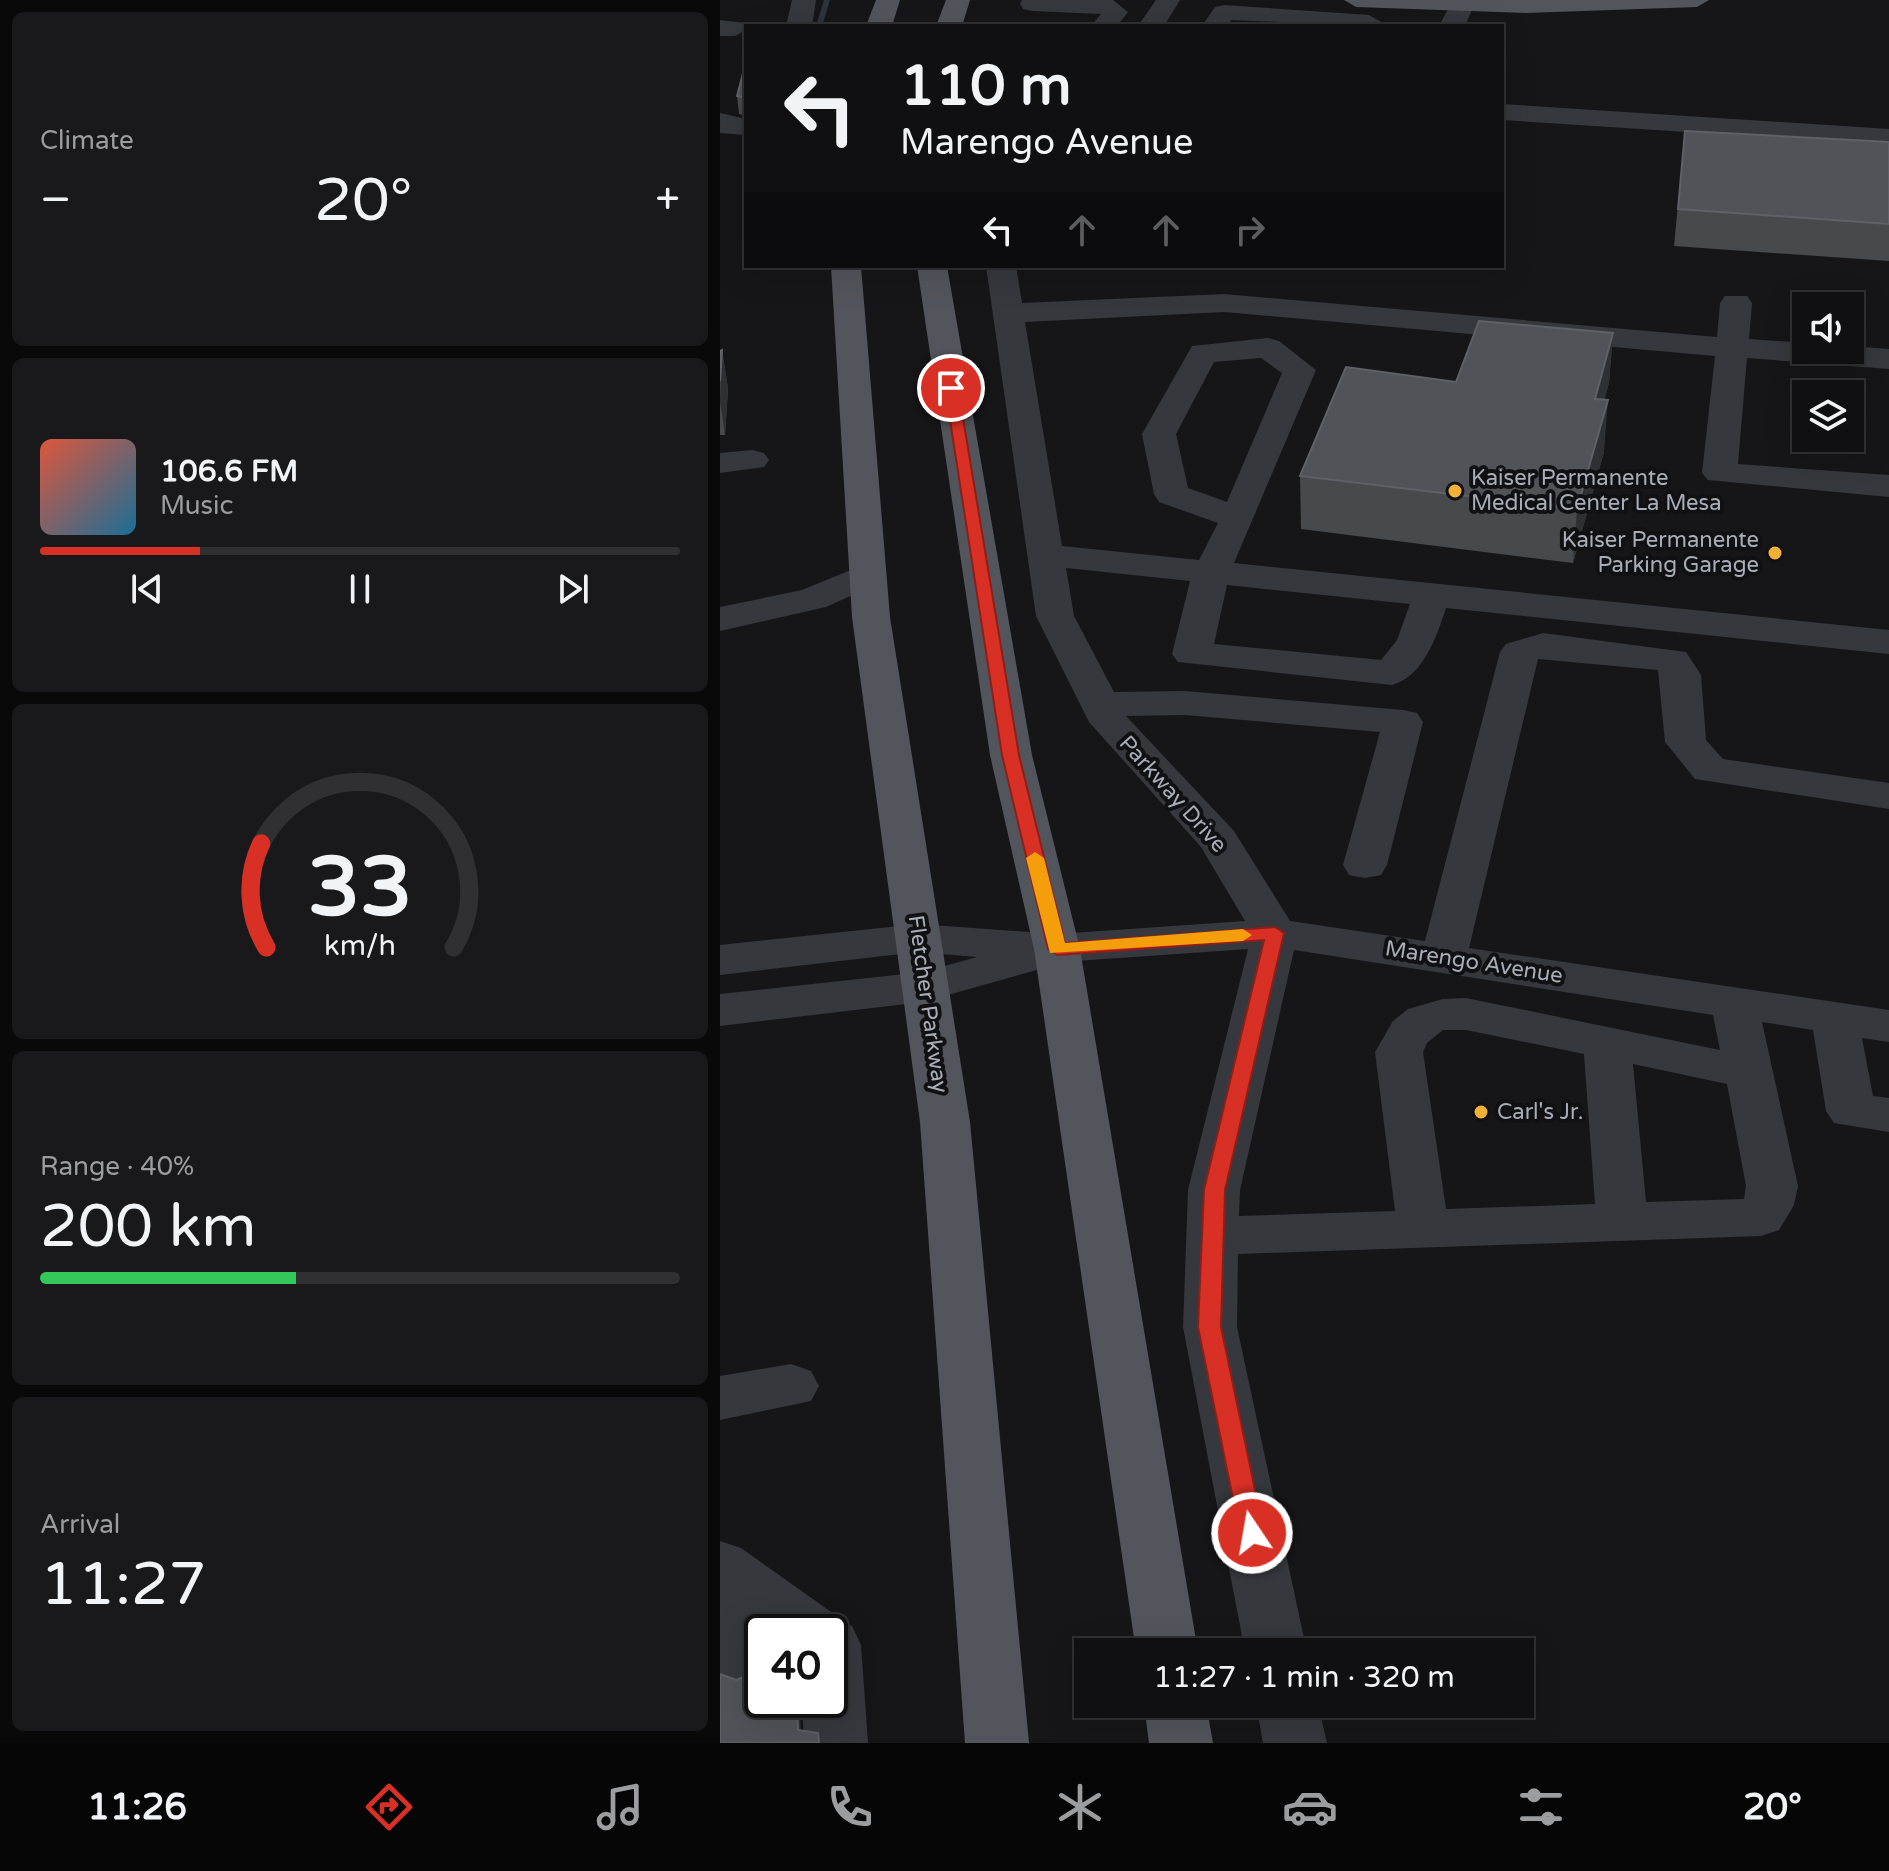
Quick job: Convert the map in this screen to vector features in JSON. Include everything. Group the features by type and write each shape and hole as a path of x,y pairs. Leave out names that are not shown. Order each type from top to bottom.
{"main road":[{"path":"880,24 888,0"},
{"path":"950,24 958,0"},
{"path":"1368,12 1457,16 1697,0"},
{"name":"Fletcher Parkway","path":"846,268 868,574 945,1122 997,1743"},
{"path":"932,268 1011,755 1057,949 1165,1638"},
{"path":"1177,1718 1181,1743"}],"street":[{"path":"799,24 804,0"},
{"path":"1152,24 1168,0"},
{"path":"1032,4 1104,5 1116,12 1106,24"},
{"path":"1216,24 1224,12 1274,8 1368,12"},
{"path":"1504,112 1889,137"},
{"name":"Parkway Drive","path":"1001,268 1055,616 1109,722 1219,840 1275,933"},
{"path":"1009,313 1224,303 1889,359"},
{"path":"1736,303 1720,473 1889,486"},
{"path":"1268,348 1284,308"},
{"path":"1238,518 1172,494 1159,434 1203,353 1268,348 1300,370 1238,518 1209,582 1192,654 1392,673 1416,641 1429,604"},
{"path":"1046,555 1209,582 1429,604 1889,642"},
{"path":"720,619 813,599 868,574"},
{"path":"1444,956 1520,652 1543,645 1672,660 1681,675 1686,742 1710,770 1889,796"},
{"path":"1100,704 1185,703 1403,722 1365,865"},
{"path":"1273,1638 1210,1327 1214,1190 1275,933"},
{"name":"Marengo Avenue","path":"921,963 1057,949 1275,933 1444,956 1735,1005 1889,1026"},
{"path":"720,960 921,963"},
{"path":"720,1010 921,963"},
{"path":"1213,1236 1761,1217 1768,1205 1772,1186 1735,1005"},
{"path":"1424,1228 1414,1178 1399,1052 1406,1034 1424,1020 1442,1014 1466,1014 1749,1072"},
{"path":"1835,1018 1851,1111 1889,1115"},
{"path":"1607,1044 1622,1221"},
{"path":"720,1398 791,1386"},
{"path":"720,1566 787,1614"},
{"path":"720,1595 740,1647"},
{"path":"834,1718 836,1743"},
{"path":"1290,1718 1295,1743"}],"building":[{"path":"744,70 744,98 737,96"},
{"path":"1685,131 1889,142 1889,224 1678,209"},
{"name":"Kaiser Permanente Medical Center La Mesa","path":"1479,321 1613,333 1595,399 1608,400 1577,509 1300,476 1346,367 1456,382"},
{"path":"720,1674 736,1680 744,1677 744,1718 798,1718 798,1730 818,1733 819,1743 720,1743"}],"waterway":[{"path":"820,23 827,0"}],"slow traffic":[{"path":"1035,858 1057,949 1243,935"}],"place":[{"name":"Kaiser Permanente Medical Center La Mesa","path":"1455,491"},
{"name":"Kaiser Permanente Parking Garage","path":"1775,553"},
{"name":"Carl's Jr.","path":"1481,1112"}],"route":[{"path":"951,388 1011,755 1057,949 1275,933 1214,1190 1210,1327 1252,1533"}]}
